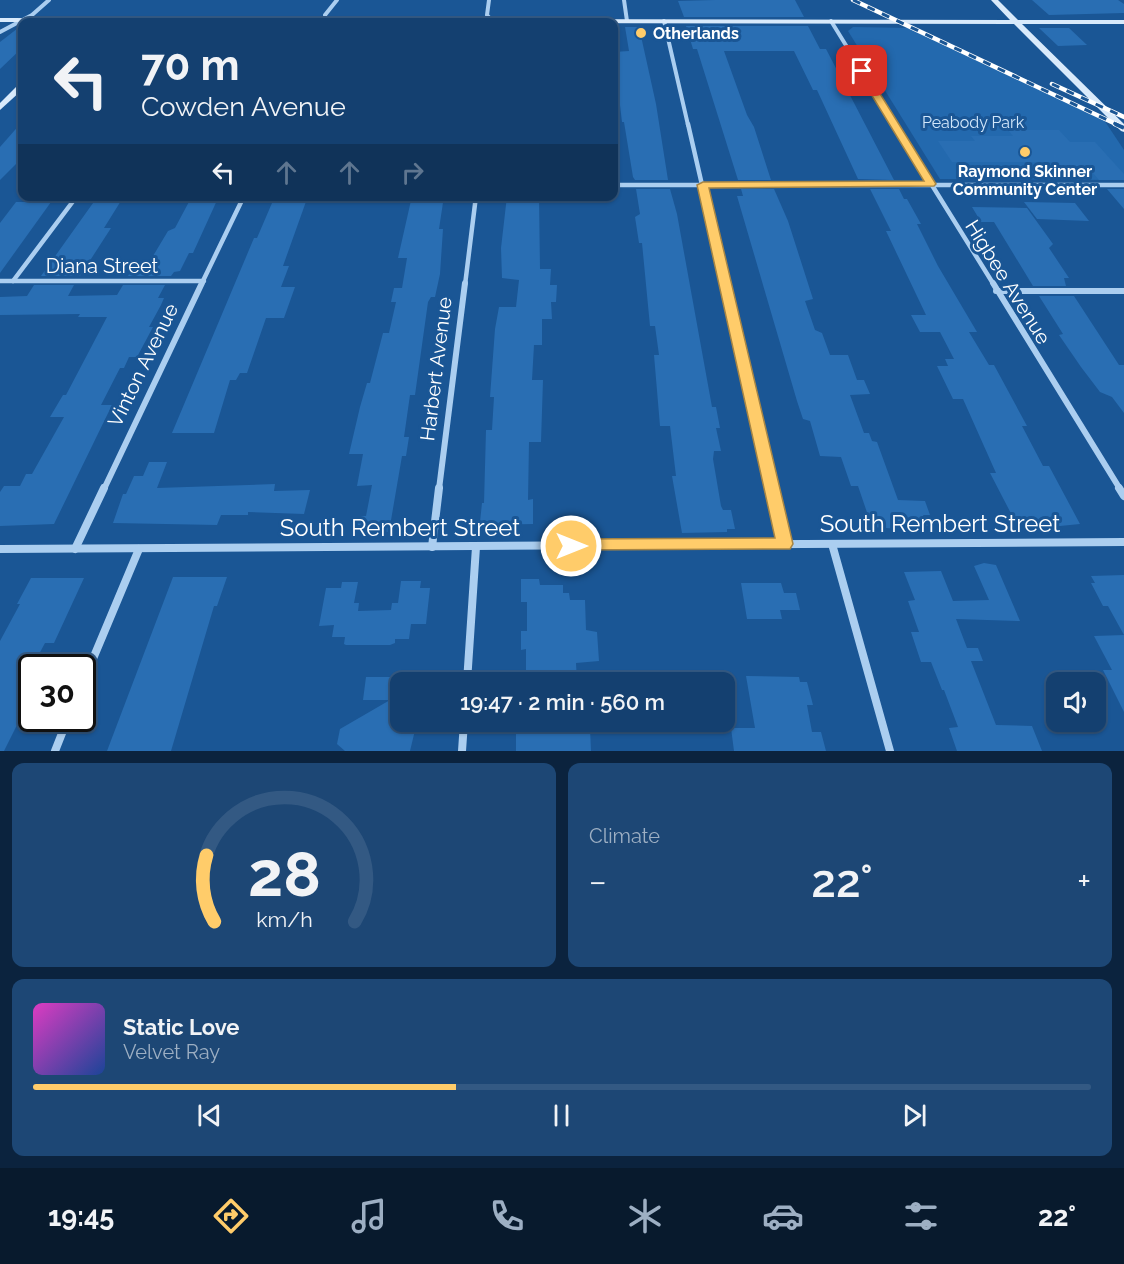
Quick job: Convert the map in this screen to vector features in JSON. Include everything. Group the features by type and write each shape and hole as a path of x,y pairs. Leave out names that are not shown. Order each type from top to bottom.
{"main road":[{"path":"994,0 1124,129"},
{"path":"0,20 18,20"},
{"path":"618,21 1124,22"},
{"path":"0,108 18,90"}],"street":[{"path":"24,18 32,15 49,0"},
{"path":"326,18 325,15 336,0"},
{"path":"489,0 486,15 489,18"},
{"path":"624,0 627,21"},
{"path":"0,32 18,21"},
{"path":"664,21 785,544"},
{"name":"Higbee Avenue","path":"831,21 1124,496"},
{"path":"618,184 1124,185"},
{"path":"14,281 73,201"},
{"name":"Vinton Avenue","path":"75,549 242,201"},
{"name":"Harbert Avenue","path":"432,547 475,201"},
{"name":"Diana Street","path":"0,281 204,280"},
{"path":"996,291 1124,291"},
{"name":"South Rembert Street","path":"0,549 1124,542"},
{"path":"832,544 890,751"},
{"path":"468,672 476,546"},
{"path":"95,654 139,549"},
{"path":"55,751 62,732"},
{"path":"462,751 463,732"}],"green space":[{"name":"Peabody Park","path":"853,27 909,28 1104,120 1124,150 1124,180 940,179 848,31"}],"building":[{"path":"795,0 804,17 684,17 678,1"},
{"path":"1032,0 1118,0 1124,4 1124,13 1049,15"},
{"path":"686,26 808,26 820,49 826,49 894,180 858,179 817,90 813,90 794,51 724,51 747,115 754,127 771,180 738,180 697,49 693,49"},
{"path":"625,27 639,27 656,104 668,180 635,180 633,177 618,94 618,52 629,51"},
{"path":"18,28 18,52 0,69 0,42"},
{"path":"1039,28 1069,28 1087,45 1058,46"},
{"path":"18,127 18,162 0,180 0,147"},
{"name":"Raymond Skinner Community Center","path":"1008,130 1059,130 1070,142 1095,142 1124,174 1124,180 1099,180 1093,173 1059,173 1051,162 952,162 938,141 975,141 971,136 1013,136"},
{"path":"636,189 670,189 677,214 712,407 716,407 720,428 716,428 721,451 714,451 713,459 721,506 723,510 731,510 735,529 727,529 727,532 682,533 672,476 676,476 670,426 660,426 654,355 659,355 655,326 650,326 642,243 639,243 635,217 640,214"},
{"path":"741,189 774,189 788,221 813,299 805,301 815,330 822,333 830,355 848,355 857,380 864,380 870,394 850,395 864,433 869,433 872,441 877,442 898,500 925,501 930,515 923,515 928,526 899,526 900,529 872,527 858,486 851,486 841,457 820,456 810,421 803,419 797,401 737,196 743,196"},
{"path":"870,189 899,189 904,199 907,199 921,224 917,224 938,266 977,332 969,332 989,365 994,365 1027,426 1022,426 1043,466 1049,466 1080,524 1017,525 990,473 996,473 963,399 953,399 937,366 948,366 945,359 954,359 940,332 920,332 911,315 926,315 886,231 891,231"},
{"path":"1107,189 1124,189 1124,209"},
{"path":"94,201 121,201 104,228 111,228 80,276 41,276"},
{"path":"189,201 217,201 193,253 189,253 180,271 174,272 171,276 128,276 137,261 150,261 168,231 175,228"},
{"path":"273,201 306,201 283,266 289,266 281,287 295,287 284,318 266,318 247,373 240,373 236,380 230,380 214,433 172,433 254,238 257,238"},
{"path":"411,201 443,201 439,229 443,229 440,274 435,297 431,297 428,302 415,395 410,395 404,437 409,437 406,456 402,456 389,532 350,530 353,516 366,516 372,485 357,486 363,454 349,454 360,407 367,383 370,383 383,333 389,333 396,302 391,302 394,288 402,288 407,258 398,258"},
{"path":"506,201 539,201 540,269 551,269 550,285 557,285 556,302 551,302 552,319 542,319 542,345 534,345 532,380 543,380 541,442 529,442 528,500 533,499 533,524 488,525 489,522 480,522 482,503 484,503 486,430 492,430 494,397 490,397 495,329 499,307 516,307 519,280 502,278 501,248"},
{"path":"16,202 51,202 0,273 0,223"},
{"path":"1024,202 1075,203 1089,221 1037,219"},
{"path":"972,207 1027,208 1053,244 1049,248 1069,278 1064,278 1066,286 1033,286 994,222 981,222"},
{"path":"34,285 74,285 68,296 117,295 123,285 165,285 158,298 164,298 149,327 153,327 137,357 129,357 124,368 120,368 101,405 112,405 54,524 0,526 0,492 4,486 20,486 26,474 32,474 64,417 50,417 63,395 66,395 107,317 78,317 80,314 0,315 0,297 27,296"},
{"path":"1039,296 1074,296 1119,365 1124,365 1124,413 1112,397 1100,392 1081,367 1059,335 1063,334"},
{"path":"149,462 167,462 157,488 275,484 274,491 310,490 304,514 248,512 248,515 221,515 217,525 113,523 123,494 126,494 134,476 143,476"},
{"path":"984,563 996,565 1020,621 956,619 967,648 978,648 983,661 971,661 996,725 1032,726 1042,751 957,751 949,728 958,727 944,690 942,690 931,662 921,662 911,632 919,632 908,601 915,600 904,572 941,571 953,601 989,600 974,566"},
{"path":"1124,575 1124,635 1108,606 1103,606 1091,583 1095,583 1091,576"},
{"path":"173,577 227,577 217,606 214,606 171,751 107,751"},
{"path":"31,578 84,578 54,643 45,643 39,654 18,654 18,723 4,751 0,751 0,641 20,604 17,604"},
{"path":"521,579 539,579 540,585 563,585 563,593 569,593 570,600 585,600 586,630 597,632 599,661 576,663 576,672 526,672 526,649 521,650 521,631 527,631 527,602 521,602"},
{"path":"401,581 421,581 420,588 430,588 426,624 411,624 409,639 395,639 395,643 390,645 346,645 344,644 345,637 332,637 334,625 319,626 326,588 341,588 342,582 358,582 354,603 359,603 358,611 391,610 392,603 398,603"},
{"path":"741,583 781,583 784,593 796,593 800,610 780,610 782,619 747,619"},
{"path":"1124,635 1124,712 1103,670 1112,670 1094,636"},
{"path":"746,676 799,677 800,682 807,682 813,705 807,705 812,732 821,732 826,751 734,751 732,732 735,732 735,728 755,728"},
{"path":"366,677 390,677 390,700 363,700"},
{"path":"390,700 390,732 415,732 410,751 345,751 337,744 340,729"},
{"path":"516,732 590,732 591,751 516,751"}],"railway":[{"path":"853,0 1118,125"},
{"path":"1052,84 1124,117"},
{"path":"1115,124 1124,128"}],"place":[{"name":"Otherlands","path":"641,33"},
{"name":"Raymond Skinner Community Center","path":"1025,152"}],"route":[{"path":"571,546 785,544 703,185 931,184 862,71"}]}
